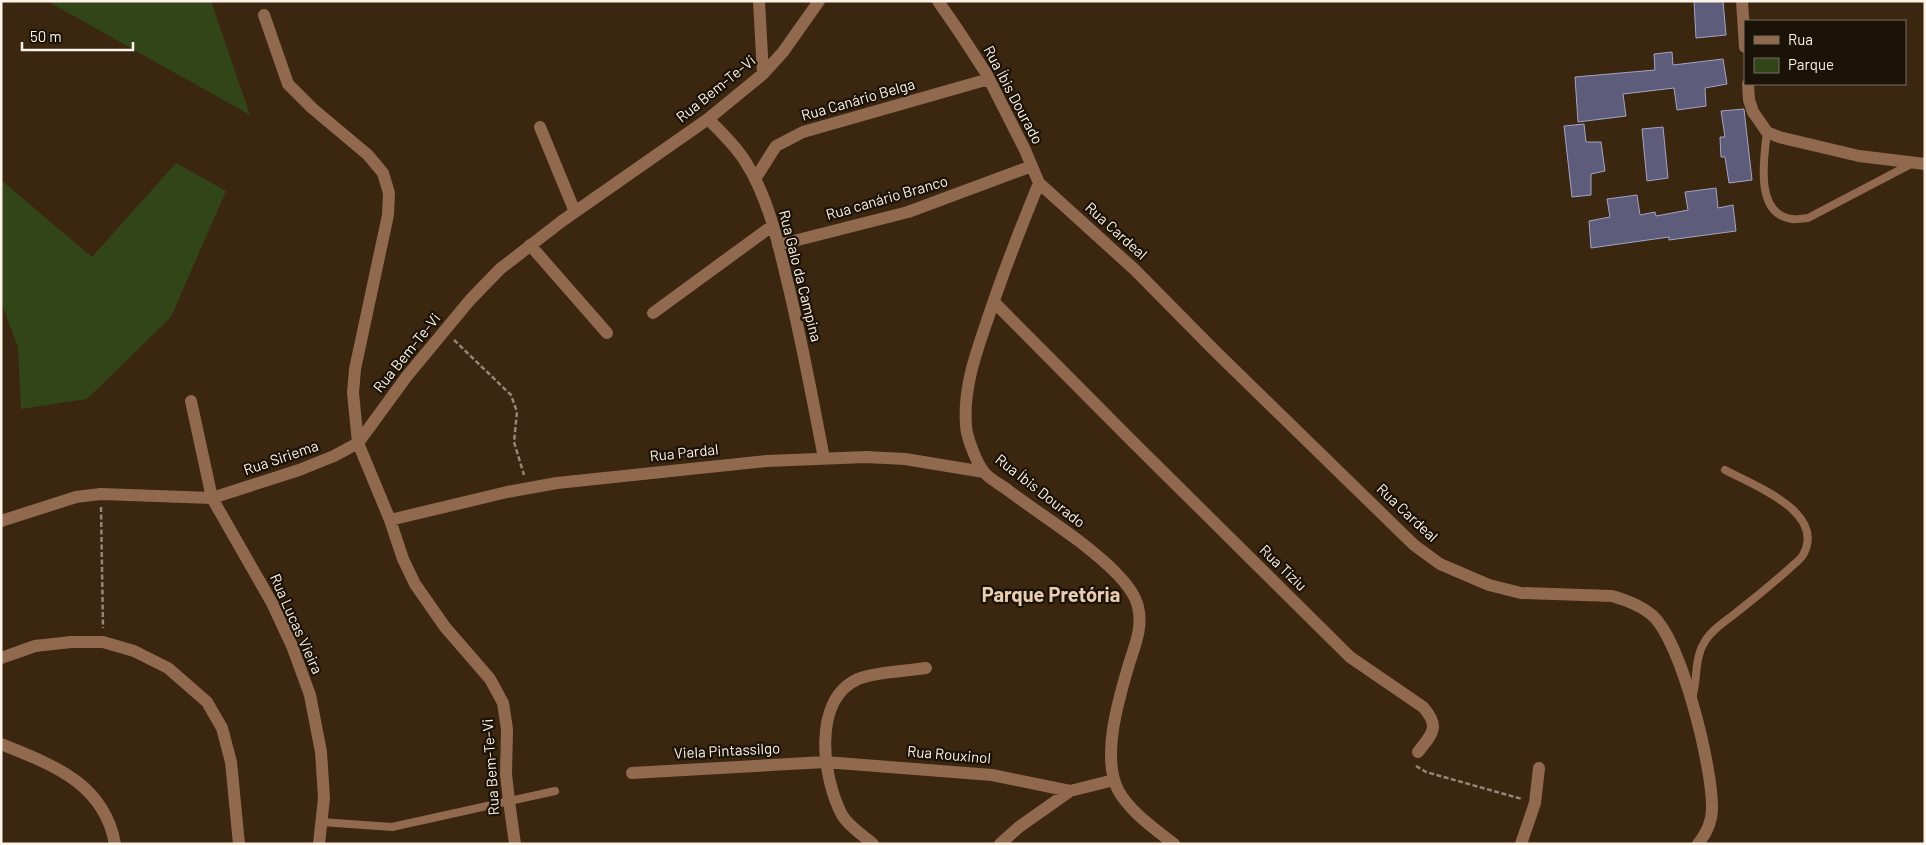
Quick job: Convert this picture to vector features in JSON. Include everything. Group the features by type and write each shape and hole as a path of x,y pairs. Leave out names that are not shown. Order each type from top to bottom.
{"street":[{"path":"759,1 763,74"},
{"name":"Rua Bem-Te-Vi","path":"515,844 508,802 506,774 507,729 502,703 490,679 445,628 415,584 403,559 390,520 358,443 407,376 470,300 500,270 575,212 708,119 763,74 789,45 818,1"},
{"name":"Rua Íbis Dourado","path":"938,1 988,79 1025,150 1039,183 1011,253 971,367 966,402 966,427 972,449 984,472 1087,548 1115,572 1135,596 1138,606 1140,630 1119,696 1112,734 1111,749 1114,780 1119,792 1130,807 1174,844"},
{"path":"1742,1 1744,32"},
{"path":"264,15 288,84 312,108 368,154 383,173 389,193 388,215 355,370 353,393 358,443"},
{"name":"Rua Canário Belga","path":"755,180 776,146 803,132 988,79"},
{"path":"1748,85 1749,100 1753,112 1767,132 1780,137 1859,156 1920,163"},
{"name":"Rua Galo da Campina","path":"708,119 730,141 745,162 755,180 772,226 792,302 824,458"},
{"path":"540,127 575,212"},
{"name":"Rua canário Branco","path":"778,245 908,212 1032,166"},
{"name":"Rua Cardeal","path":"1039,183 1135,270 1216,352 1414,545 1440,564 1489,586 1520,593 1612,596 1643,609 1653,617 1674,648 1692,700 1710,788 1712,809 1709,827 1698,844"},
{"path":"653,313 772,226"},
{"path":"530,245 607,333"},
{"name":"Rua Tiziu","path":"994,302 1350,657 1423,707 1431,715 1434,723 1432,734 1418,752"},
{"name":"Rua Lucas Vieira","path":"191,401 212,498 272,603 292,646 310,694 321,752 324,798 319,844"},
{"name":"Rua Siriema","path":"1,521 76,497 100,494 212,498 299,470 334,456 358,443"},
{"name":"Rua Pardal","path":"390,520 528,488 767,461 824,458 906,459 984,472"},
{"path":"1,658 34,646 71,642 103,642 134,652 168,668 207,702 222,728 231,762 239,844"},
{"path":"873,844 843,816 825,762 826,732 832,707 837,696 858,680 872,676 926,668"},
{"path":"1,744 38,759 75,778 95,797 108,818 115,844"},
{"name":"Viela Pintassilgo","path":"632,773 825,762"},
{"name":"Rua Rouxinol","path":"825,762 992,775 1070,791"},
{"path":"1521,844 1535,803 1539,768"},
{"path":"1003,842 1070,791 1114,780"}],"lane":[{"path":"1767,132 1763,184 1766,196 1771,206 1781,216 1793,219 1808,218 1920,163"},
{"path":"1692,700 1697,680 1700,650 1710,634 1764,591 1803,556 1808,542 1808,529 1789,506 1725,470"},
{"path":"321,822 392,827 555,790"}],"path":[{"path":"444,331 511,395 517,412 514,442 528,488"},
{"path":"100,494 103,642"},
{"path":"1418,752 1415,762 1416,766 1426,772 1535,803"}],"green space":[{"path":"47,1 211,1 250,115"},
{"path":"176,163 226,191 171,317 87,399 21,409 18,347 1,302 1,180 92,257"}],"building":[{"path":"1694,1 1723,1 1726,35 1696,38"},
{"path":"1672,52 1673,65 1723,59 1727,84 1705,88 1706,106 1677,110 1674,88 1623,94 1626,116 1578,122 1575,77 1655,70 1654,54"},
{"path":"1744,109 1752,180 1729,183 1725,157 1721,157 1720,137 1725,137 1721,111"},
{"path":"1584,124 1586,142 1601,142 1605,171 1591,174 1591,195 1572,197 1564,126"},
{"path":"1663,127 1668,178 1647,181 1642,129"},
{"path":"1716,188 1718,208 1733,205 1736,231 1669,240 1669,237 1591,248 1589,221 1610,217 1607,199 1637,195 1640,215 1655,212 1656,216 1688,210 1685,192"}],"district":[{"name":"Parque Pretória","path":"1051,595"}]}
